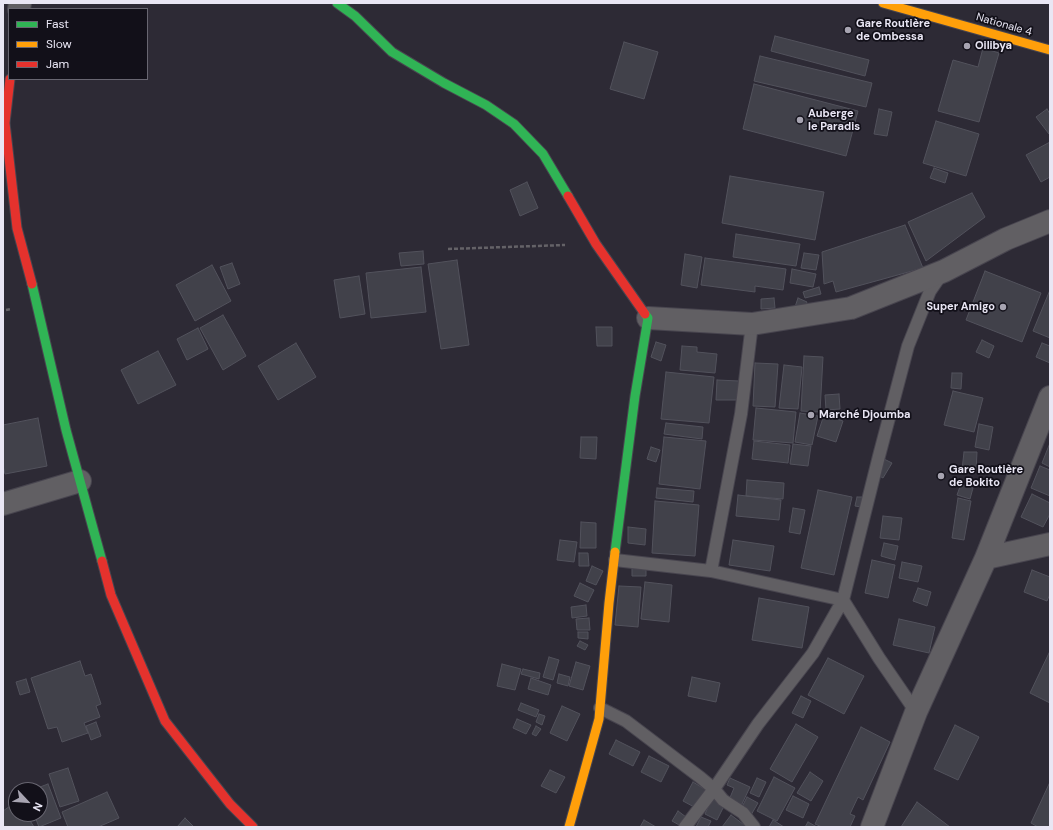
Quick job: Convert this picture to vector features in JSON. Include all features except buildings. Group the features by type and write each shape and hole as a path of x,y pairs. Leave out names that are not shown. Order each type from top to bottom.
{"main road":[{"path":"337,3 356,16 392,52 444,83 486,105 514,124 543,154 596,244 648,318 635,396 609,603 599,719 569,827"},
{"name":"Nationale 4","path":"883,3 1050,50"},
{"path":"10,80 5,123 17,228 37,303 66,430 111,595 165,721 230,804 253,827"}],"street":[{"path":"648,318 752,324 850,308 944,271 1006,239 1050,221"},
{"path":"872,827 916,712 986,558 1050,397"},
{"path":"3,504 80,481"},
{"path":"986,558 1050,544"}],"lane":[{"path":"684,827 714,788 758,724 813,653 843,600 908,346 930,291 944,271"},
{"path":"711,571 741,414 752,324"},
{"path":"615,560 711,571 843,600 879,658 916,712"},
{"path":"600,708 626,721 714,788 723,800 743,813 754,827"}],"path":[{"path":"448,249 596,244"}],"traffic: fast":[{"path":"337,3 355,16 392,52 444,83 486,105 514,124 543,154 568,196"},
{"path":"32,284 66,430 102,561"},
{"path":"615,552 635,396 648,318 645,314"}],"traffic: slow":[{"path":"883,3 1050,50"},
{"path":"569,827 599,719 615,552"}],"traffic: jam":[{"path":"10,80 5,123 17,228 32,284"},
{"path":"568,196 596,244 645,314"},
{"path":"102,561 111,595 165,721 230,804 253,827"}],"place":[{"name":"Gare Routière de Ombessa","path":"848,30"},
{"name":"Oilibya","path":"967,46"},
{"name":"Auberge le Paradis","path":"800,120"},
{"name":"Super Amigo","path":"1003,307"},
{"name":"Marché Djoumba","path":"811,415"},
{"name":"Gare Routière de Bokito","path":"941,476"}]}
